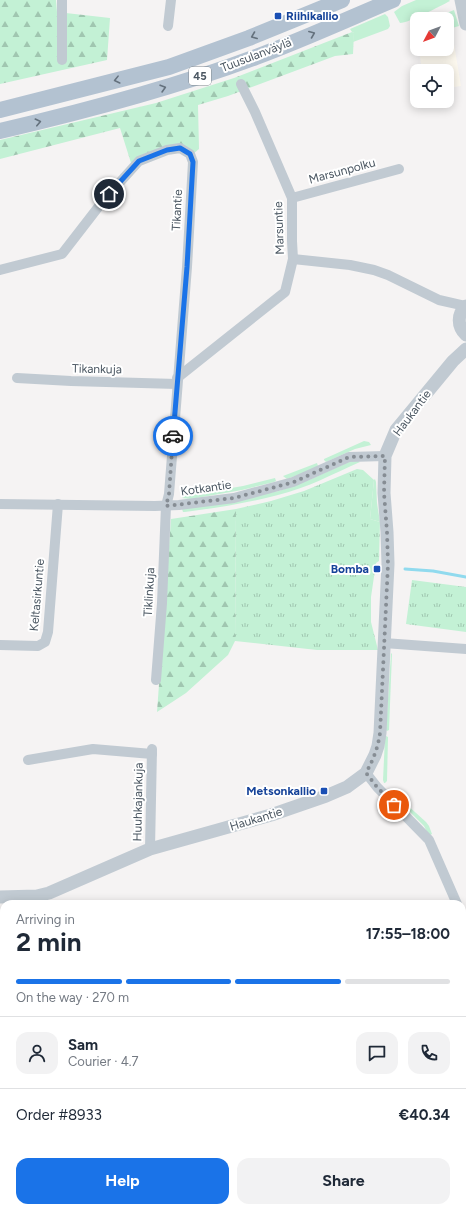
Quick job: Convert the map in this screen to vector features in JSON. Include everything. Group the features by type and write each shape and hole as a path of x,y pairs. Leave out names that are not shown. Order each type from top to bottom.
{"main road":[{"name":"Tuusulanväylä","path":"0,110 169,67 249,38 342,0"},
{"name":"Tuusulanväylä","path":"0,131 54,118 175,84 257,57 393,0"}],"street":[{"path":"62,0 62,60"},
{"path":"168,26 171,0"},
{"path":"461,0 466,24"},
{"name":"Marsuntie","path":"177,381 285,292 293,258 292,198 255,112 241,84"},
{"name":"Tikantie","path":"0,270 62,254 103,201 139,161 167,150 180,148 190,154 193,162 187,267 169,494 166,506"},
{"name":"Marsunpolku","path":"292,198 399,169"},
{"path":"293,258 350,265 374,270 388,275 439,300 464,310 459,322 464,333"},
{"name":"Haukantie","path":"453,361 464,333"},
{"name":"Haukantie","path":"0,897 37,896 49,892 150,849 271,815 326,796 347,787 366,773 378,746 388,564 384,493 385,456 396,430 453,361 466,349"},
{"name":"Tikankuja","path":"17,378 69,381 177,381"},
{"name":"Kotkantie","path":"0,504 166,506 234,498 294,482 349,457 385,456"},
{"name":"Keltasirkuntie","path":"0,645 38,646 45,642 48,632 58,504"},
{"name":"Tiklinkuja","path":"156,680 162,598 166,506"},
{"path":"384,643 466,648"},
{"name":"Huuhkajankuja","path":"28,760 93,749 152,752 150,849"},
{"path":"366,773 377,787 429,840 455,900"}],"shaded area":[{"path":"454,44 461,86 454,87 454,64 421,64 420,56 454,56"}],"green space":[{"path":"0,0 56,0 57,12 110,18 107,60 0,84"},
{"path":"416,0 450,1 427,12 410,12 410,20 400,23 394,12 402,6"},
{"path":"454,10 459,26 454,27 454,12 449,12"},
{"path":"385,14 388,17 390,26 388,29 353,42 354,33 350,29"},
{"path":"352,32 354,33 353,54 335,56 228,96 198,105 199,149 193,154 181,147 132,166 120,128 0,159 0,140 156,103 234,78"},
{"path":"364,441 369,442 371,445 355,449 326,462 324,460 324,459"},
{"path":"349,462 360,462 299,489 278,495 208,509 183,512 182,509 279,491 309,480"},
{"path":"317,463 318,466 316,468 287,479 283,476"},
{"path":"357,469 363,470 374,480 370,519 380,522 379,561 376,563 371,597 371,622 378,650 317,650 235,641 236,509 271,501 304,491"},
{"path":"275,478 276,481 274,482 242,490 191,499 182,498 184,496 243,486"},
{"path":"375,479 377,503 380,522 370,519"},
{"path":"236,509 235,641 228,655 186,693 157,712 171,519"},
{"path":"412,580 466,587 466,632 406,624"},
{"path":"391,653 389,730 387,731 386,730"},
{"path":"386,736 388,737 387,781 384,783 383,780"},
{"path":"405,803 426,822 432,834 428,834 424,826 402,804"}],"waterway":[{"path":"405,569 433,571 466,577"}],"way so far":[{"path":"173,436 169,494 166,506 234,498 294,482 349,457 371,455 385,456 384,493 388,564 384,619 380,733 375,755 366,773 394,805"}],"place":[{"name":"Riihikallio","path":"278,16"},
{"name":"Bomba","path":"377,569"},
{"name":"Metsonkallio","path":"324,791"}],"route":[{"path":"109,194 139,161 167,150 180,148 190,154 193,162 187,267 173,436"}]}
